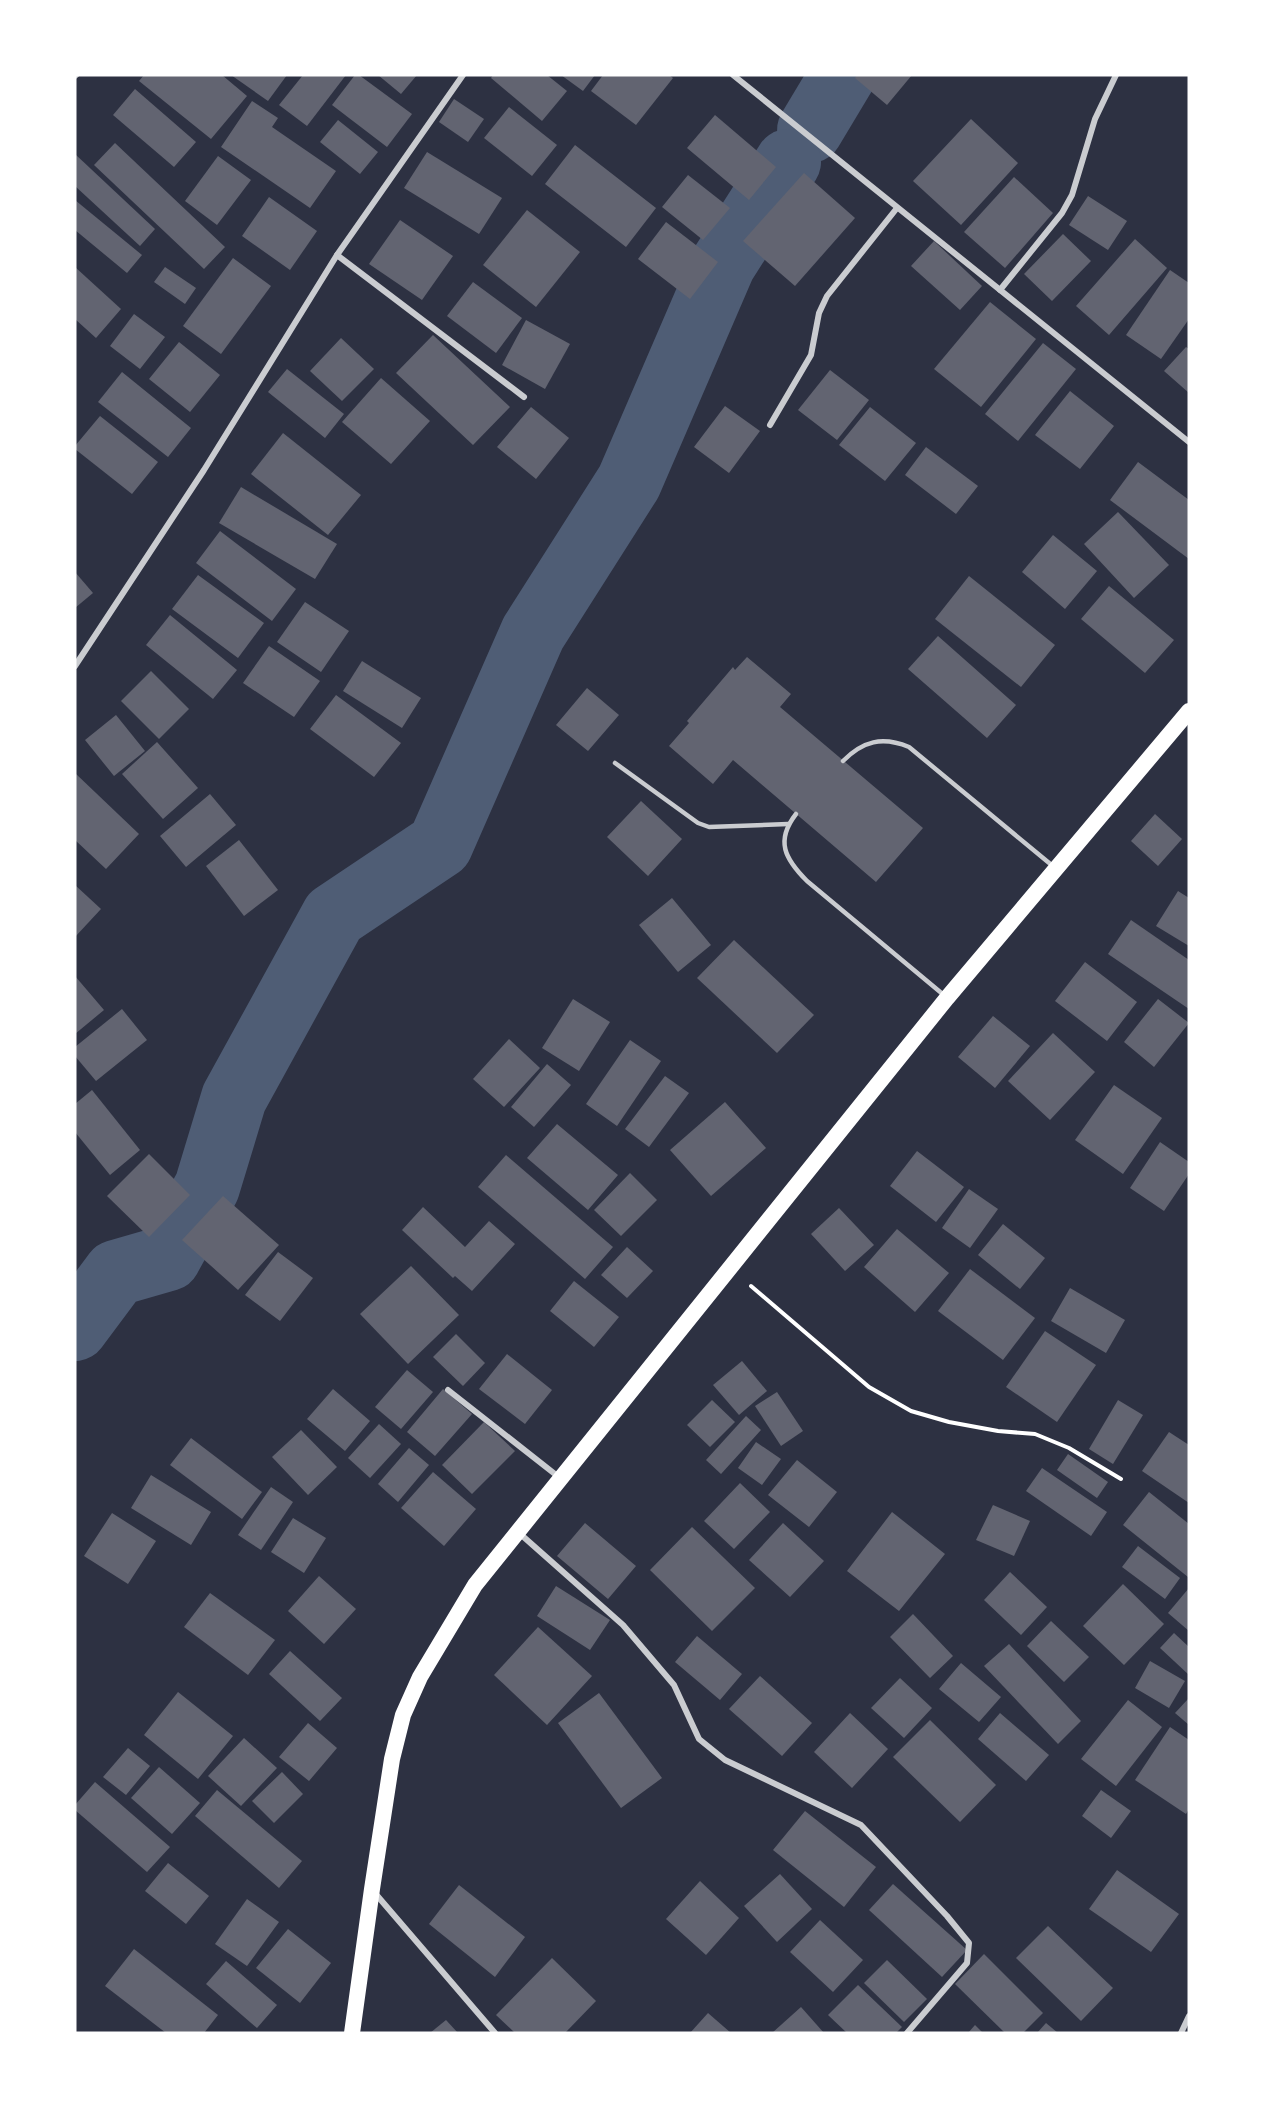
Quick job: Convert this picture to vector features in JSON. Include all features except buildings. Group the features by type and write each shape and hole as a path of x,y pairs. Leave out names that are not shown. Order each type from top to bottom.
{"highway":[{"path":"352,2033 392,1759 403,1715 420,1677 475,1585 947,998 1189,711"}],"street":[{"path":"75,666 204,470 337,255 463,75"},
{"path":"733,75 1189,442"},
{"path":"1000,290 1062,213 1072,195 1095,119 1116,75"},
{"path":"770,425 811,355 819,313 827,297 897,208"},
{"path":"337,255 524,397"},
{"path":"448,1390 561,1479"},
{"path":"518,1532 623,1625 674,1685 699,1739 724,1760 861,1825 969,1943 967,1963 908,2033"},
{"path":"372,1889 495,2033"},
{"path":"1180,2033 1189,2016"}],"lane":[{"path":"843,761 855,749 878,741 895,741 909,747 1056,868"},
{"path":"615,763 698,823 709,827 788,824"},
{"path":"796,814 788,824 784,843 793,867 947,998"}],"path":[{"path":"730,1268 869,1387 911,1411 949,1422 998,1431 1035,1434 1069,1448 1121,1479"}],"waterway":[{"path":"810,130 843,75"},
{"path":"75,1328 116,1273 168,1258 207,1187 234,1098 334,916 440,845 533,633 629,482 723,264 788,162"}]}
